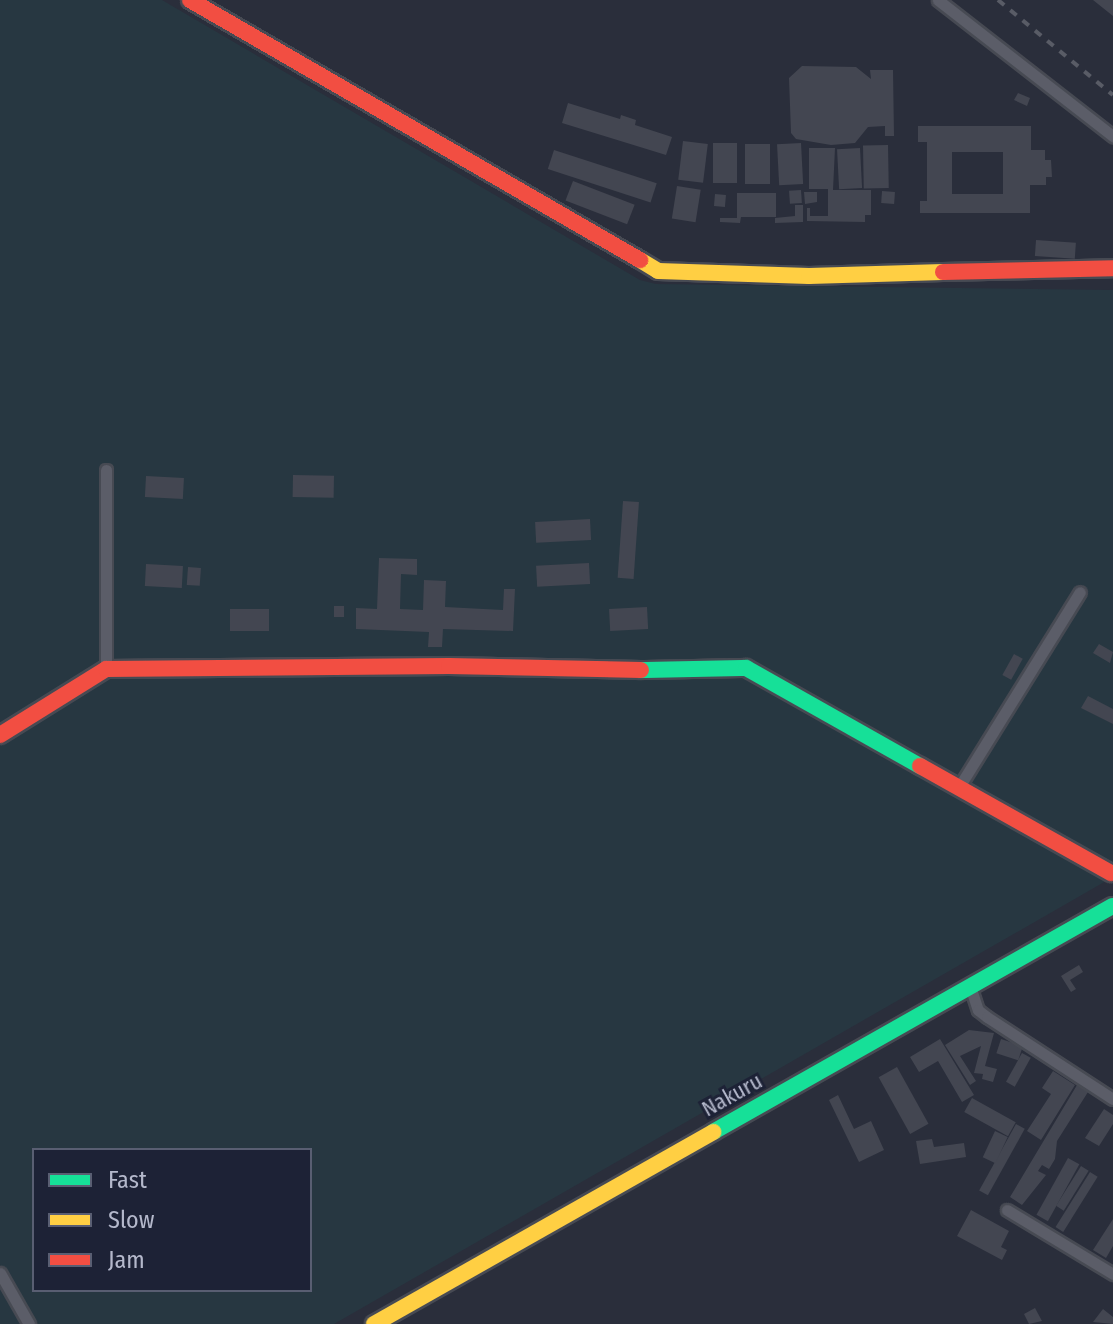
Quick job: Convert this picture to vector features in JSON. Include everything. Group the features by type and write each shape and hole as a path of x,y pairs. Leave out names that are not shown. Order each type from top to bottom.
{"street":[{"path":"190,0 658,271 824,276 1113,268"},
{"path":"938,0 1113,136"},
{"path":"106,470 106,669"},
{"path":"959,787 1080,592"},
{"path":"0,735 106,669 449,666 683,671 746,668 1112,873"},
{"name":"Nakuru","path":"374,1324 635,1173 971,989 1113,906"},
{"path":"971,989 978,1010 987,1017 1113,1099"},
{"path":"1007,1210 1113,1274"},
{"path":"0,1273 29,1324"}],"shaded area":[{"path":"0,0 162,0 640,280 656,284 1113,290 1113,877 334,1324 0,1324"}],"building":[{"path":"1093,0 1113,0 1113,16"},
{"path":"802,66 856,67 871,79 870,70 893,70 894,136 885,136 885,126 868,127 855,143 831,145 796,139 791,133 789,78"},
{"path":"1018,93 1030,98 1027,106 1014,100"},
{"path":"568,103 620,119 621,115 636,120 635,125 672,137 666,155 562,123"},
{"path":"918,126 1031,126 1031,150 1045,150 1045,160 1051,160 1052,177 1046,177 1046,185 1030,185 1030,213 920,213 920,201 927,201 927,142 918,142","holes":["952,152 1003,152 1003,194 952,194"]},
{"path":"683,141 708,144 703,183 678,180"},
{"path":"713,143 737,143 737,183 713,183"},
{"path":"801,143 803,184 779,185 777,144"},
{"path":"745,144 770,144 770,184 745,184"},
{"path":"863,145 888,145 889,188 864,188"},
{"path":"809,148 835,148 833,190 871,190 871,215 865,215 865,222 807,221 807,208 810,208 810,216 828,216 828,189 809,189"},
{"path":"860,148 862,188 839,189 837,149"},
{"path":"554,150 657,183 651,202 548,169"},
{"path":"573,181 635,205 627,224 565,201"},
{"path":"677,186 701,190 696,222 672,219"},
{"path":"801,190 802,203 790,204 789,191"},
{"path":"882,191 895,192 894,204 881,203"},
{"path":"804,192 817,192 817,202 805,204"},
{"path":"737,193 776,193 776,217 741,217 740,223 720,222 720,218 737,218"},
{"path":"715,194 726,195 725,207 714,206"},
{"path":"795,205 803,205 803,222 775,223 775,218 795,216"},
{"path":"1036,240 1076,243 1075,259 1035,256"},
{"path":"293,475 334,476 334,498 293,497"},
{"path":"146,476 184,478 183,499 145,497"},
{"path":"623,501 639,502 634,579 618,578"},
{"path":"590,519 591,540 536,543 535,522"},
{"path":"379,558 417,559 417,575 401,574 400,609 423,610 424,580 446,581 445,607 503,610 504,589 515,589 513,631 443,629 442,647 428,647 429,632 356,629 356,608 377,609"},
{"path":"589,563 590,584 537,587 536,566"},
{"path":"146,564 183,566 182,588 145,586"},
{"path":"188,567 201,568 200,586 187,585"},
{"path":"334,606 344,606 344,617 334,617"},
{"path":"647,607 648,629 610,631 609,609"},
{"path":"230,609 269,609 269,631 230,631"},
{"path":"1099,644 1113,652 1110,663 1093,653"},
{"path":"1014,654 1023,659 1011,680 1002,675"},
{"path":"1088,696 1113,709 1113,724 1081,708"},
{"path":"1079,965 1083,972 1070,980 1076,989 1071,992 1061,976"},
{"path":"969,1030 994,1033 985,1066 997,1069 993,1082 982,1079 983,1074 974,1073 981,1046 960,1056 976,1081 970,1085 945,1045"},
{"path":"940,1039 974,1095 962,1102 938,1061 919,1072 910,1057"},
{"path":"1001,1039 1023,1046 1018,1060 996,1053"},
{"path":"1022,1053 1031,1058 1015,1087 1006,1082"},
{"path":"897,1067 929,1124 910,1134 879,1077"},
{"path":"1053,1071 1075,1085 1041,1140 1027,1131 1051,1094 1042,1088"},
{"path":"1077,1085 1088,1092 1057,1141 1055,1159 1049,1169 1042,1165 1038,1171 1046,1175 1022,1205 1010,1197"},
{"path":"838,1095 854,1129 871,1121 884,1150 859,1162 829,1100"},
{"path":"972,1098 1016,1122 1008,1136 964,1112"},
{"path":"1104,1109 1113,1115 1113,1124 1099,1146 1085,1138"},
{"path":"1016,1124 1025,1129 988,1195 979,1190"},
{"path":"995,1131 1008,1137 995,1163 983,1157"},
{"path":"932,1139 934,1147 964,1143 966,1157 920,1164 916,1141"},
{"path":"1068,1158 1079,1164 1048,1221 1036,1215"},
{"path":"1081,1166 1089,1171 1064,1211 1056,1206"},
{"path":"1090,1172 1098,1177 1063,1232 1056,1227"},
{"path":"971,1210 1009,1231 1001,1247 1007,1250 1002,1260 957,1236"},
{"path":"1113,1219 1113,1246 1106,1258 1093,1250"},
{"path":"1035,1308 1042,1321 1029,1324 1024,1314"},
{"path":"1103,1309 1113,1317 1113,1324 1093,1322"}],"railway":[{"path":"998,0 1113,95"}],"traffic: fast":[{"path":"641,670 746,668 920,766"},
{"path":"713,1132 1113,906"}],"traffic: slow":[{"path":"640,260 658,271 809,276 943,272"},
{"path":"374,1324 713,1132"}],"traffic: jam":[{"path":"190,0 640,260"},
{"path":"943,272 1113,268"},
{"path":"0,735 106,669 449,666 641,670"},
{"path":"920,766 1111,873"}]}
